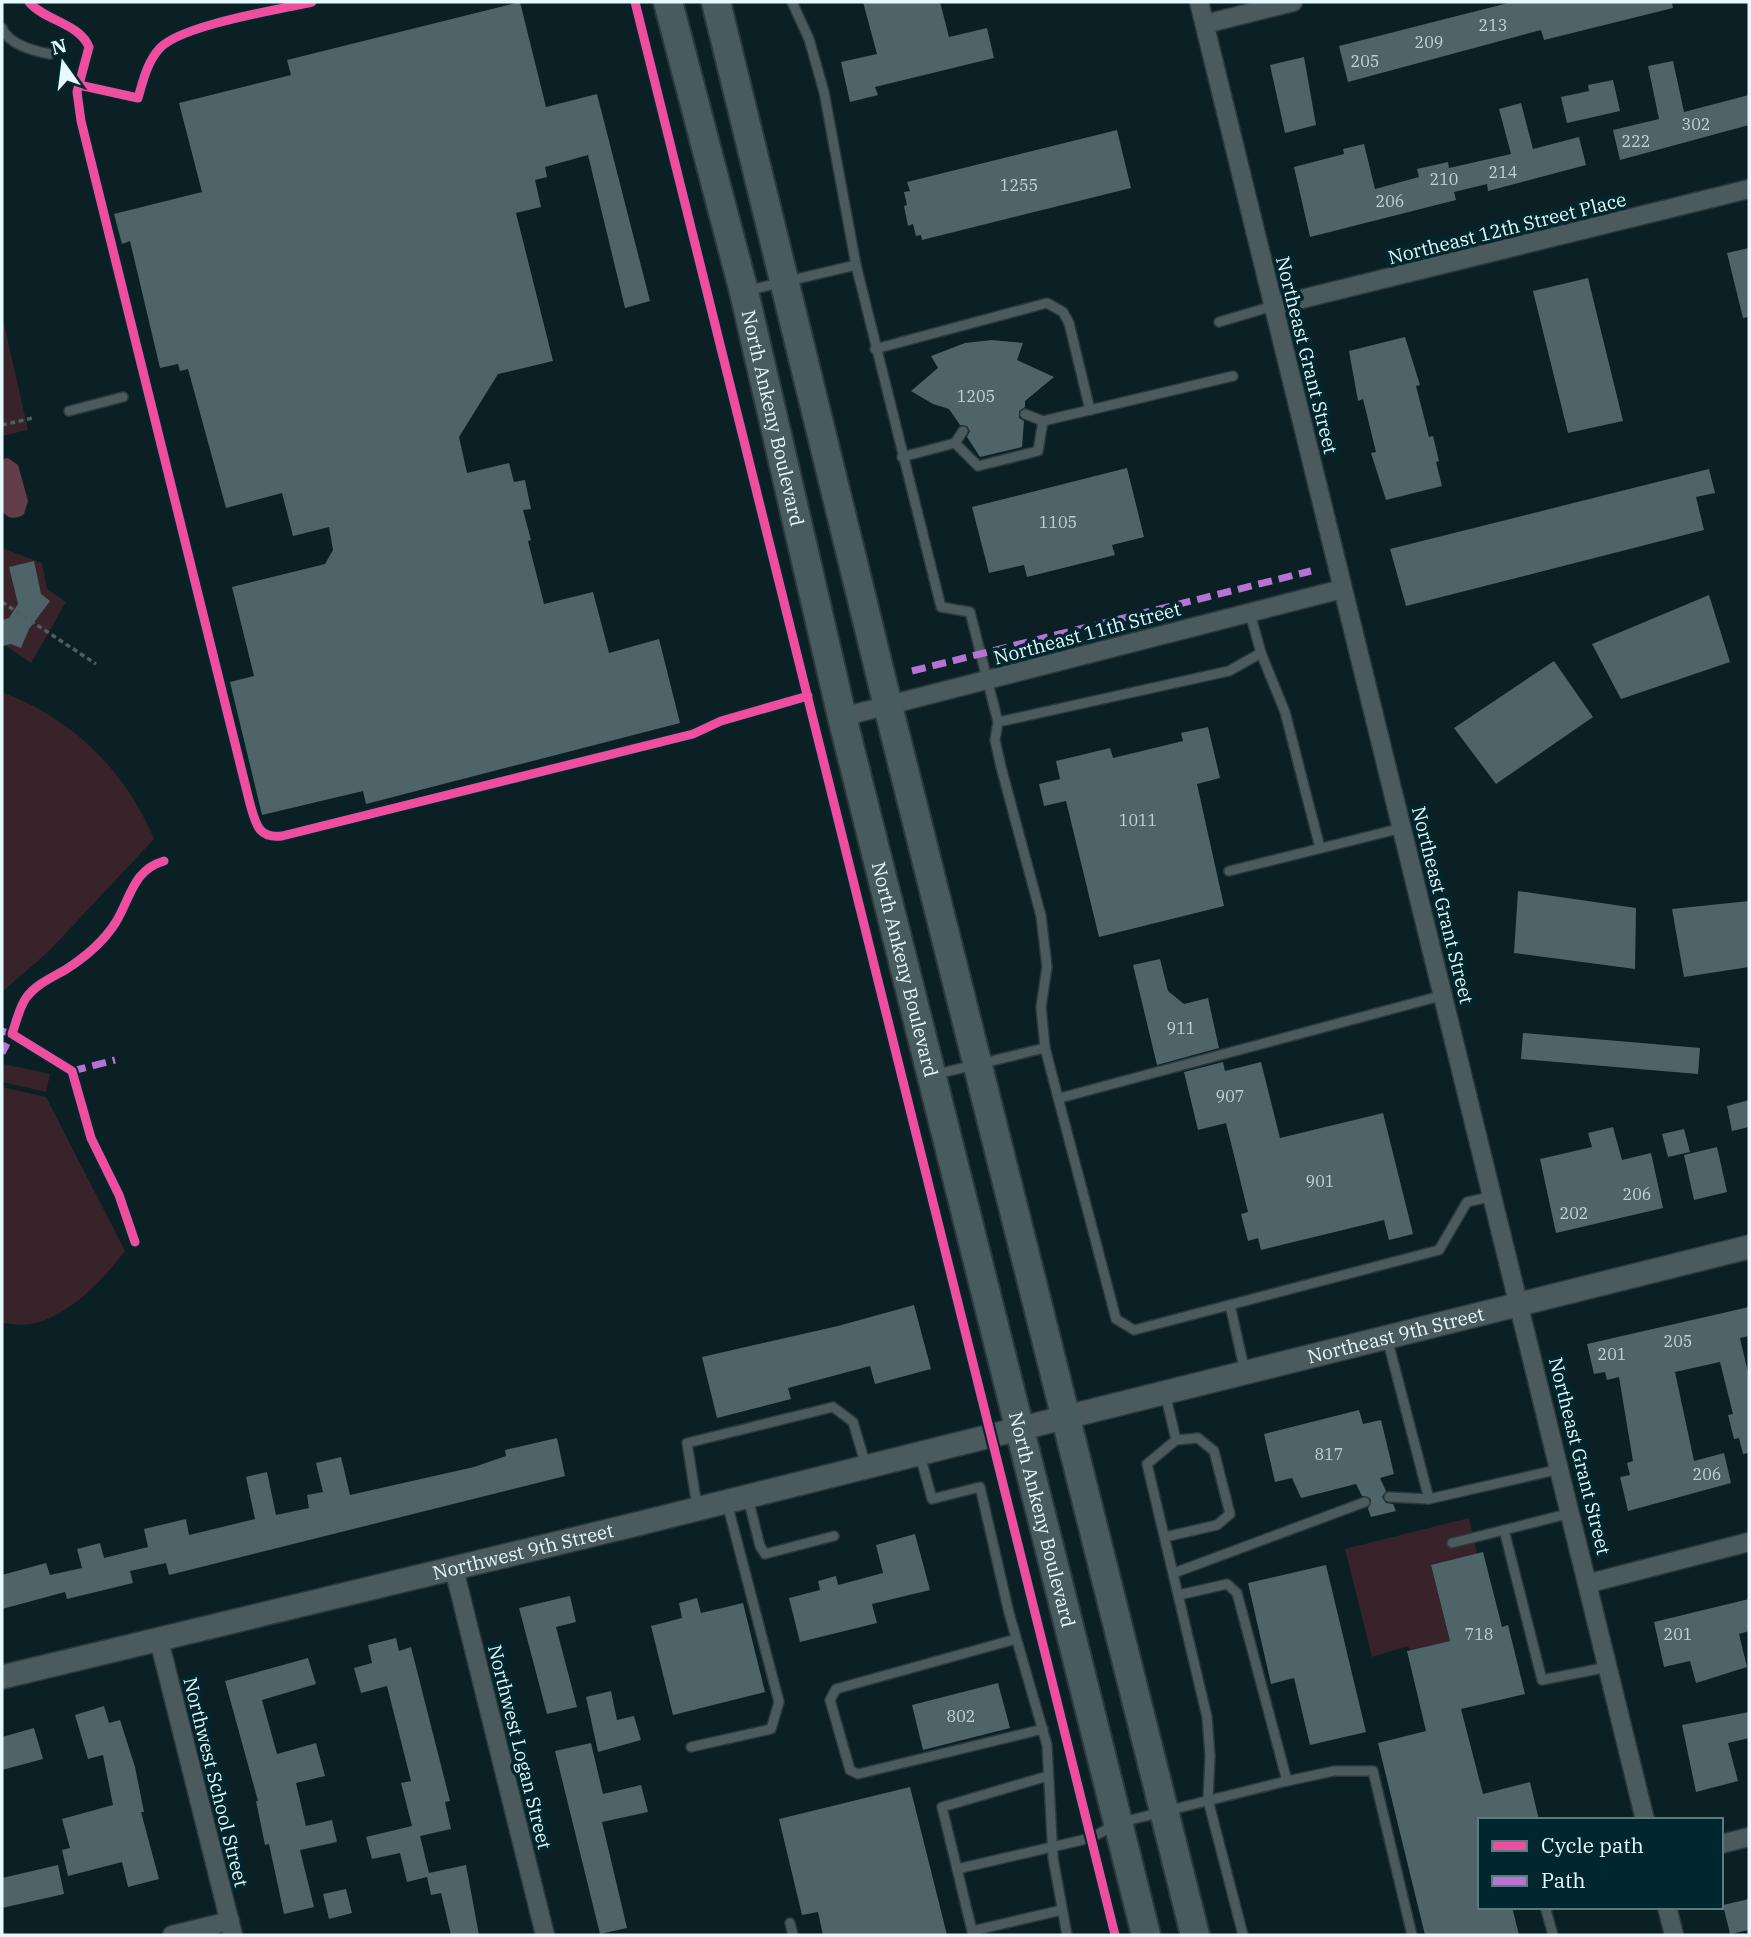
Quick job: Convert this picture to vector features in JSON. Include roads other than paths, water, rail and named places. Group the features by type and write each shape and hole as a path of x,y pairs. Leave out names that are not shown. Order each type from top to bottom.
{"main road":[{"name":"North Ankeny Boulevard","path":"668,2 744,292 842,717 932,1075 1164,1812 1195,1935"},
{"name":"North Ankeny Boulevard","path":"716,2 977,1066 1118,1823 1146,1935"}],"street":[{"name":"Northeast Grant Street","path":"1199,2 1342,589 1590,1583 1646,1818"},
{"path":"1205,24 1293,2"},
{"name":"Northeast 12th Street Place","path":"1273,306 1749,189"},
{"name":"Northeast 11th Street","path":"842,717 1342,589"},
{"name":"Northeast 9th Street","path":"1042,1421 1749,1247"},
{"name":"Northwest 9th Street","path":"2,1677 454,1569 1042,1421"},
{"path":"1590,1583 1749,1542"},
{"name":"Northwest Logan Street","path":"454,1569 545,1935"},
{"name":"Northwest School Street","path":"159,1640 232,1928"},
{"path":"1723,1842 1749,1836"},
{"path":"1668,1909 1674,1935"},
{"path":"172,1935 232,1928"}],"lane":[{"path":"792,2 809,38 824,92 856,265 875,349 941,607 970,612 989,680 998,722 996,740 1001,767 1041,916 1047,967 1041,1007 1045,1048 1115,1319 1124,1327 1134,1330 1439,1250 1467,1202 1494,1196"},
{"path":"2,28 4,33 26,49 50,54"},
{"path":"744,292 856,265"},
{"path":"875,349 1046,303 1054,305 1069,323 1090,410"},
{"path":"1219,322 1273,306"},
{"path":"1025,414 1043,421 1233,376"},
{"path":"69,411 123,397"},
{"path":"956,443 978,466 1038,451 1043,421"},
{"path":"902,457 956,443 963,431"},
{"path":"1250,613 1261,653 1285,712 1320,848"},
{"path":"998,722 1229,671 1261,653"},
{"path":"1229,871 1402,828"},
{"path":"1060,1098 1444,995"},
{"path":"932,1075 1045,1048"},
{"path":"1230,1305 1245,1371"},
{"path":"1387,1337 1429,1499"},
{"path":"1164,1391 1176,1440"},
{"path":"698,1508 687,1443 833,1407 853,1422 866,1466"},
{"path":"1165,1537 1217,1525 1230,1514 1214,1451 1198,1438 1176,1440 1147,1464 1207,1717 1210,1756 1208,1800 1242,1935"},
{"path":"919,1452 932,1499 980,1487 1016,1639 1043,1729 1052,1847 1067,1935"},
{"path":"1389,1497 1429,1499 1561,1469"},
{"path":"737,1499 765,1553 834,1536"},
{"path":"691,1747 771,1729 779,1702 737,1499"},
{"path":"1174,1573 1365,1502"},
{"path":"1452,1543 1572,1513"},
{"path":"1504,1530 1542,1680 1609,1666"},
{"path":"1179,1595 1227,1584 1237,1593 1287,1782"},
{"path":"1016,1639 836,1689 830,1700 850,1770 859,1774 1043,1729"},
{"path":"957,1869 1091,1838 1118,1823 1208,1800 1334,1771 1373,1771 1412,1935"},
{"path":"1048,1776 942,1807 972,1933 1062,1910"},
{"path":"1547,1909 1553,1935"},
{"path":"790,1923 793,1935"}]}
